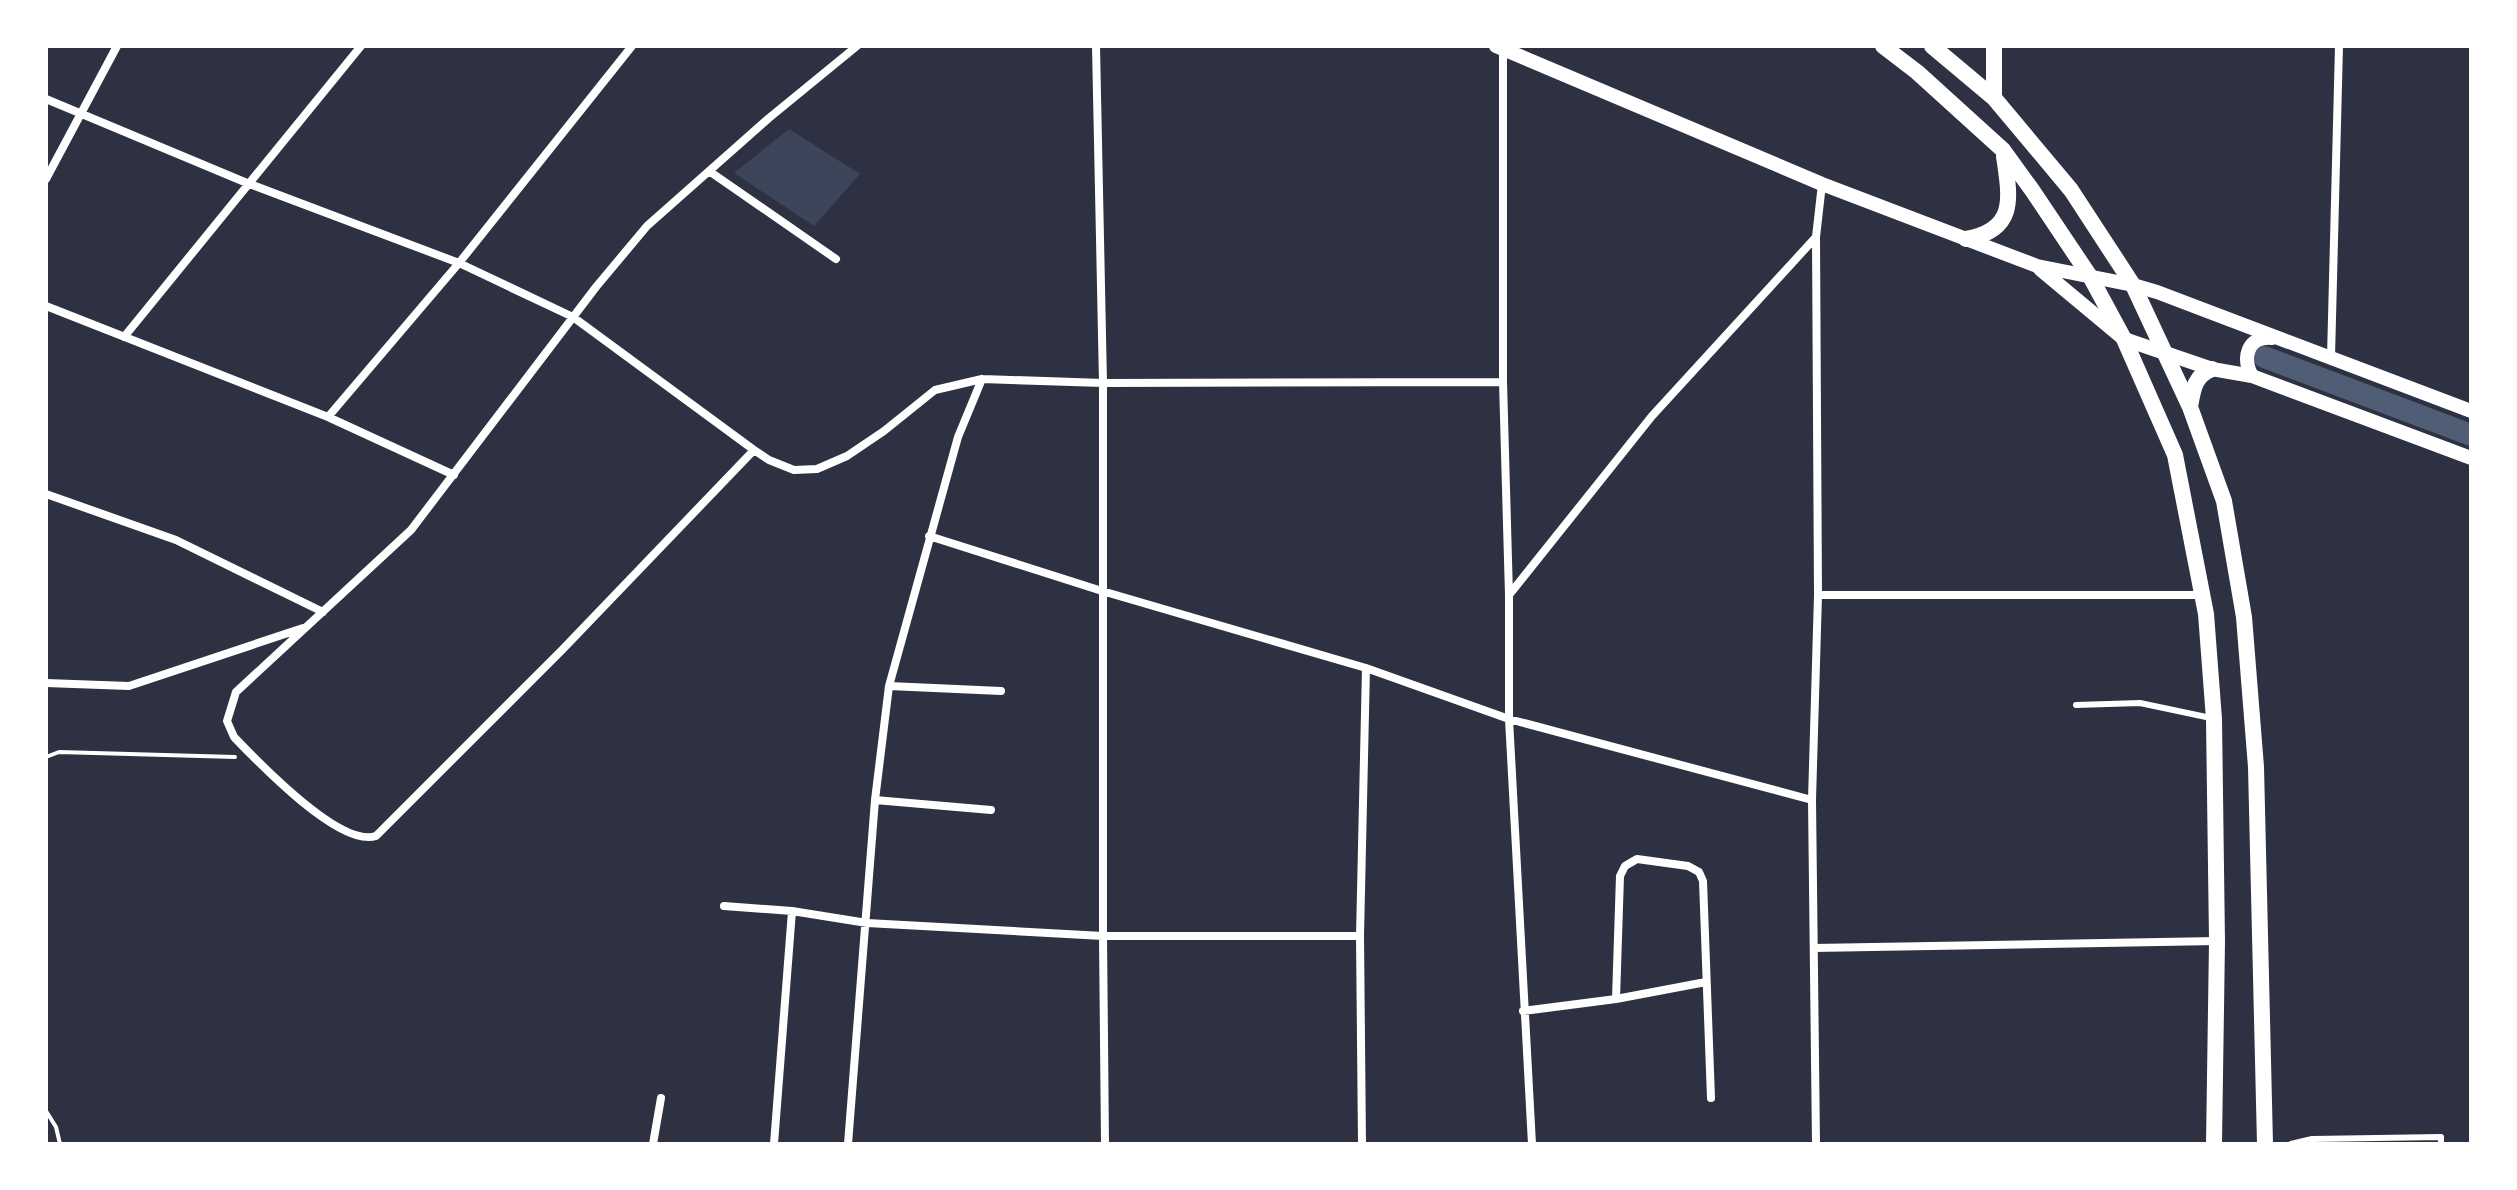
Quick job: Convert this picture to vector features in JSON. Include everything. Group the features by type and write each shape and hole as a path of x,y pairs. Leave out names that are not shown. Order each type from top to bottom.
{"main road":[{"path":"1883,46 1917,72 2003,150 2091,278 2124,339 2175,455 2204,595 2214,719 2217,941 2214,1144"},
{"path":"1932,46 1994,98 2071,190 2133,285 2190,407 2224,501 2244,617 2256,767 2265,1144"},
{"path":"1994,46 1994,98"},
{"path":"1966,239 1987,235 1999,227 2007,207 2009,186 2003,150"},
{"path":"2190,407 2198,378 2212,369"},
{"path":"2214,1122 2222,1144"}],"street":[{"path":"46,179 117,46"},
{"path":"124,337 361,46"},
{"path":"328,417 459,263 632,46"},
{"path":"754,450 562,650 376,836 367,839 344,831 312,809 234,737 227,721 236,692 411,530 573,317 647,226 857,46"},
{"path":"1096,46 1103,383 1105,1144"},
{"path":"2331,357 2339,46"},
{"path":"1532,1144 1509,719 1501,47 1822,184 2037,266 2133,285 2471,411"},
{"path":"46,99 247,183 459,263 573,317 754,450 794,470 817,469 860,448 935,390 982,379 1103,383 1503,382"},
{"path":"709,171 836,259"},
{"path":"1816,1144 1812,800 1818,595 1816,237 1822,184"},
{"path":"1509,595 1652,416 1816,237"},
{"path":"2037,266 2124,339 2212,369 2252,376 2471,458"},
{"path":"46,306 328,417 454,475"},
{"path":"2252,376 2246,366 2246,353 2253,343 2264,337 2276,338"},
{"path":"848,1144 875,800 889,686 958,437 982,379"},
{"path":"46,494 176,540 323,612"},
{"path":"929,536 1102,591 1366,668 1509,719 1812,800"},
{"path":"1818,595 2204,595"},
{"path":"46,683 129,686 305,627"},
{"path":"1362,1144 1360,936 1366,668"},
{"path":"889,686 1001,691"},
{"path":"875,800 991,810"},
{"path":"1616,999 1620,876 1625,866 1637,859 1688,866 1699,872 1703,881 1711,1098"},
{"path":"724,906 792,911 867,923 1103,936 1360,936"},
{"path":"774,1144 792,911"},
{"path":"1814,948 2217,941"},
{"path":"1523,1011 1616,999 1706,982"},
{"path":"653,1144 661,1098"}],"lane":[{"path":"2076,705 2140,703 2214,719"},
{"path":"2291,1144 2441,1137 2441,1144"}],"path":[{"path":"46,757 59,752 254,758"},
{"path":"46,1111 56,1127 60,1144"}],"shaded area":[{"path":"789,129 860,174 814,226 734,173"}],"waterway":[{"path":"2264,357 2471,435"}]}
